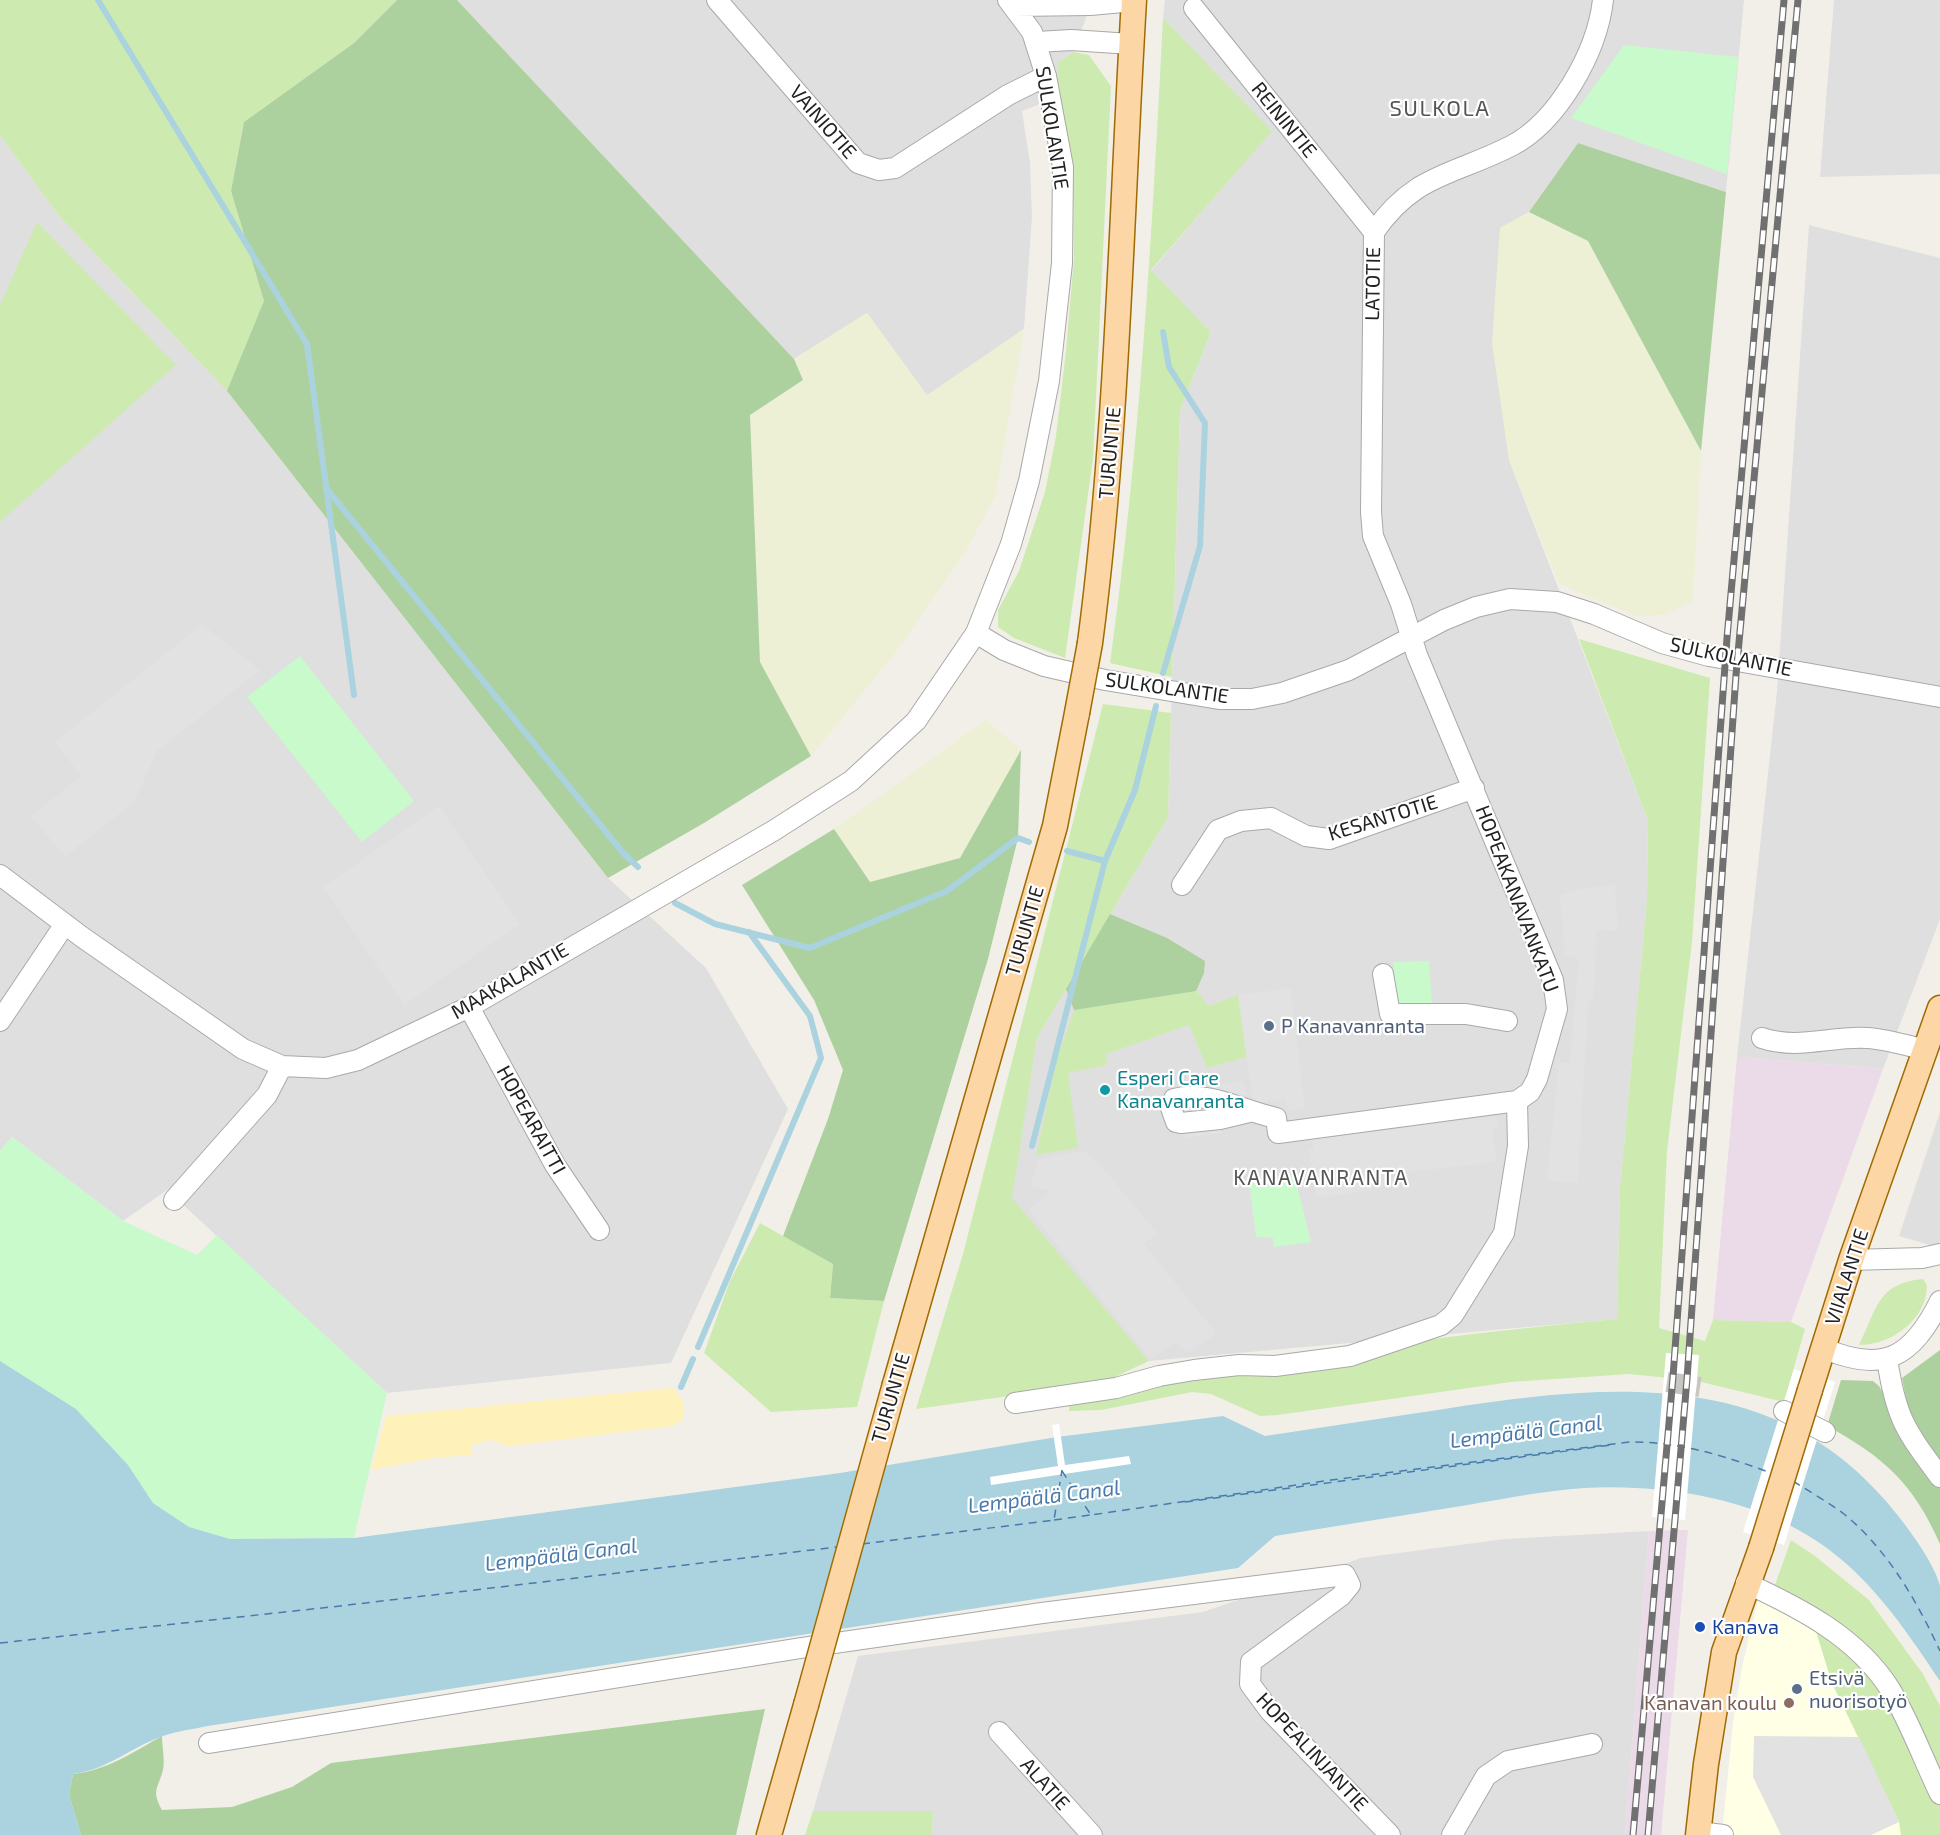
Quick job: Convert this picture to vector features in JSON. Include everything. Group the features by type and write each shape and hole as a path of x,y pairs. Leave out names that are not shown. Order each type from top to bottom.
{"main road":[{"name":"TURUNTIE","path":"769,1835 1055,826 1090,643 1101,554 1113,424 1134,0"},
{"name":"VIIALANTIE","path":"1699,1833 1706,1764 1724,1652 1746,1583 1761,1548 1851,1260 1940,1008"}],"street":[{"name":"VAINIOTIE","path":"717,0 858,163 879,170 895,168 1008,96 1046,76"},
{"path":"1011,3 1090,5 1134,0"},
{"name":"LATOTIE","path":"1412,637 1373,536 1371,513 1374,232 1391,208 1423,183 1513,146 1552,115 1581,68 1601,15 1603,0"},
{"name":"SULKOLANTIE","path":"1011,3 1037,42 1046,76 1063,167 1062,262 1049,381 1029,481 1011,544 976,633 1004,650 1044,666 1105,680 1220,699 1262,697 1316,683 1349,670 1444,620 1487,604 1510,599 1557,602 1594,614 1662,643 1709,656 1940,697"},
{"name":"REININTIE","path":"1194,8 1374,232"},
{"path":"1037,42 1071,40 1131,44"},
{"name":"MAAKALANTIE","path":"0,875 65,924 243,1049 282,1066 326,1068 358,1060 469,1007 773,831 851,781 916,721 976,633"},
{"name":"HOPEAKANAVANKATU","path":"1412,637 1417,656 1474,788 1552,980 1557,1009 1537,1079 1530,1092 1517,1101"},
{"name":"KESANTOTIE","path":"1182,885 1218,830 1241,821 1271,818 1306,836 1329,838 1474,788"},
{"path":"0,1021 65,924"},
{"path":"1383,974 1390,1014 1467,1014 1507,1021"},
{"name":"HOPEARAITTI","path":"469,1007 555,1165 599,1230"},
{"path":"1762,1038 1778,1044 1805,1044 1867,1038 1925,1050"},
{"path":"174,1200 267,1095 282,1066"},
{"path":"1015,1403 1116,1388 1159,1376 1194,1370 1239,1365 1275,1366 1350,1356 1441,1326 1453,1315 1504,1233 1518,1146 1517,1101 1278,1133 1276,1118 1249,1112"},
{"path":"1851,1260 1922,1258 1940,1254"},
{"path":"1823,1348 1867,1362 1887,1359 1914,1342 1940,1301"},
{"path":"1887,1359 1898,1415 1906,1432 1940,1477"},
{"path":"1784,1411 1825,1432"},
{"name":"HOPEALINJANTIE","path":"209,1743 801,1648 1042,1613 1345,1575 1350,1586 1341,1596 1251,1662 1250,1684 1270,1711 1390,1835"},
{"path":"1746,1583 1797,1608 1836,1634 1867,1659 1889,1689 1940,1794"},
{"name":"ALATIE","path":"999,1732 1092,1835"},
{"path":"1452,1835 1486,1776 1508,1761 1592,1744"},
{"path":"1699,1833 1723,1835"}],"shaded area":[{"path":"457,0 1092,0 1074,52 1058,62 1058,97 1022,111 1030,163 1032,217 1024,329 927,396 867,313 794,359"},
{"path":"1165,0 1744,0 1726,192 1578,143 1529,212 1500,228 1509,460 1648,821 1647,899 1620,1188 1617,1319 1149,1361 1011,1198 1037,1038 1168,817 1180,410 1211,332 1151,271 1271,131 1163,18"},
{"path":"1834,0 1940,0 1940,174 1820,177"},
{"path":"0,135 59,216 227,391 608,878 706,968 788,1109 671,1363 387,1393 167,1190 123,1221 12,1137 0,1151"},
{"path":"1529,212 1588,241 1701,451 1693,601 1665,615 1636,616 1559,584 1509,460 1492,343 1500,228"},
{"path":"1809,225 1940,258 1940,919 1883,1069 1737,1057 1777,691"},
{"path":"867,313 927,395 1024,329 996,495 966,551 896,652 811,756 760,662 750,415 803,380 794,359"},
{"path":"202,624 260,670 157,751 134,802 65,857 31,816 81,776 55,742"},
{"path":"986,720 1021,750 960,858 870,882 834,829"},
{"path":"439,806 520,924 404,1005 323,887"},
{"path":"1615,884 1618,931 1597,930 1593,1001 1588,1001 1578,1182 1547,1181 1559,1063 1570,1063 1579,959 1565,955 1560,896 1579,889"},
{"name":"P Kanavanranta","path":"1290,988 1305,1108 1288,1111 1286,1099 1253,1104 1238,995"},
{"path":"1737,1057 1883,1069 1791,1322 1713,1320"},
{"path":"1243,1081 1246,1095 1214,1099 1212,1086"},
{"path":"1940,1112 1940,1254 1933,1246 1899,1236"},
{"path":"1497,1116 1498,1127 1493,1129 1496,1162 1371,1176 1372,1190 1316,1198 1309,1149 1314,1149 1312,1139"},
{"path":"1221,1123 1222,1133 1184,1138 1182,1128"},
{"path":"1084,1151 1101,1165 1157,1233 1144,1244 1217,1334 1186,1353 1177,1342 1150,1359 1028,1209 1052,1191 1030,1186 1039,1160"},
{"path":"1688,1530 1661,1835 1625,1835 1649,1531"},
{"path":"1649,1531 1625,1835 932,1835 933,1811 813,1811 858,1656 1203,1612 1361,1558 1505,1539"},
{"name":"Kanavan koulu","path":"1759,1596 1814,1625 1832,1683 1899,1822 1901,1835 1722,1835 1733,1723 1742,1667"},
{"path":"1754,1736 1859,1737 1899,1822 1871,1835 1781,1835 1753,1777"}],"green space":[{"path":"0,0 397,0 354,43 244,122 231,191 264,301 263,369 227,391 59,216 0,135"},
{"path":"397,0 457,0 794,359 803,380 750,415 760,662 811,756 704,823 608,878 227,391 264,301 231,191 244,122 354,43"},
{"path":"1163,18 1272,131 1151,270 1211,332 1180,410 1172,677 1110,663 1137,422"},
{"path":"1624,45 1738,57 1727,174 1571,118"},
{"path":"1074,52 1089,55 1111,86 1093,459 1065,658 1014,638 998,627 998,610 1019,571 1045,492 1056,436 1074,258 1073,163 1058,97 1058,62"},
{"path":"1578,143 1726,192 1701,451 1588,241 1529,212"},
{"path":"37,222 176,365 0,522 0,305"},
{"path":"1579,639 1710,678 1692,942 1667,1151 1659,1328 1705,1341 1713,1320 1791,1322 1805,1329 1784,1402 1697,1381 1629,1374 1511,1382 1278,1415 1260,1416 1211,1394 1192,1392 1101,1410 1069,1411 1069,1404 1137,1388 1273,1362 1479,1333 1617,1319 1620,1188 1647,899 1648,821"},
{"path":"300,656 414,801 362,842 247,697"},
{"path":"1103,704 1171,713 1168,817 1037,1038 1012,1198 1149,1361 1102,1383 916,1409 963,1254"},
{"path":"1021,750 1018,838 988,959 884,1301 830,1298 833,1264 783,1236 828,1119 843,1070 814,1000 742,885 834,829 870,882 960,858"},
{"path":"1110,914 1167,938 1205,961 1204,973 1196,991 1074,1010 1066,989"},
{"path":"1429,961 1432,1006 1397,1005 1393,962"},
{"path":"1196,991 1209,1006 1238,995 1247,1057 1207,1068 1189,1025 1106,1054 1107,1065 1068,1073 1078,1148 1036,1155 1057,1059 1074,1010 1123,999"},
{"path":"12,1137 123,1221 197,1255 217,1235 387,1393 354,1538 230,1539 189,1527 153,1503 128,1465 76,1409 0,1361 0,1151"},
{"path":"1295,1177 1311,1242 1274,1247 1273,1238 1256,1237 1249,1181"},
{"path":"760,1223 833,1264 830,1298 884,1301 857,1407 771,1412 704,1353 730,1281"},
{"path":"1923,1279 1927,1285 1925,1297 1914,1319 1895,1335 1871,1344 1859,1345 1875,1309 1887,1292 1896,1286"},
{"path":"1940,1350 1940,1464 1909,1412 1902,1378"},
{"path":"1841,1380 1873,1381 1879,1386 1940,1487 1940,1544 1919,1504 1895,1474 1865,1449 1827,1426"},
{"path":"1791,1540 1815,1556 1869,1600 1923,1674 1940,1706 1940,1780 1906,1707 1818,1613 1775,1585"},
{"path":"1814,1625 1872,1673 1940,1802 1940,1835 1901,1835 1899,1822 1832,1683"},
{"path":"765,1709 736,1835 81,1835 69,1795 73,1774 108,1765 162,1736 164,1766 156,1794 162,1810 232,1807 292,1787 331,1763"},
{"path":"813,1811 933,1811 932,1835 805,1835"}],"sand":[{"path":"673,1388 683,1401 683,1419 673,1426 508,1446 491,1440 471,1445 472,1455 433,1458 371,1470 386,1416"}],"water":[{"name":"Lempäälä Canal","path":"0,1361 76,1409 128,1465 153,1503 189,1527 230,1539 354,1538 840,1473 1057,1437 1223,1416 1265,1436 1563,1394 1622,1392 1679,1395 1735,1406 1788,1425 1838,1456 1884,1499 1908,1528 1937,1576 1940,1586 1940,1681 1882,1600 1865,1582 1828,1549 1782,1522 1728,1502 1699,1495 1641,1488 1567,1489 1275,1536 1238,1568 180,1731 151,1741 97,1768 73,1774 69,1795 81,1835 0,1835"}],"pier":[{"path":"1666,1353 1699,1355 1685,1520 1652,1517"},
{"path":"1794,1369 1835,1382 1784,1545 1743,1532"},
{"path":"1059,1424 1065,1465 1129,1456 1131,1464 991,1485 990,1477 1058,1466 1052,1425"}],"waterway":[{"path":"98,0 307,344 354,695"},
{"path":"1163,332 1169,367 1205,423 1200,546 1163,673"},
{"path":"326,488 624,854 638,867"},
{"path":"1105,861 1135,790 1156,706"},
{"path":"675,903 715,924 810,948 947,891 1018,838 1029,842"},
{"path":"1032,1146 1105,861 1067,851"},
{"path":"698,1347 821,1058 810,1016 749,932"},
{"path":"681,1387 693,1359"}],"ferry route":[{"path":"1062,1471 1091,1515 1331,1480 1629,1442 1683,1447 1737,1461 1771,1473"},
{"path":"1185,1502 1611,1445"},
{"path":"862,1544 1054,1520 1062,1470"},
{"path":"1793,1481 1844,1514 1874,1543 1900,1577 1940,1651"},
{"path":"1054,1520 1090,1515"},
{"path":"0,1643 340,1606 837,1547"}],"tunnel":[{"path":"1667,1382 1700,1387"}],"railway":[{"path":"1633,1835 1673,1377 1727,638 1784,0"},
{"path":"1648,1835 1687,1379 1736,675 1798,0"}],"place":[{"name":"P Kanavanranta","path":"1269,1026"},
{"name":"Esperi Care Kanavanranta","path":"1105,1090"},
{"name":"Kanava","path":"1700,1627"},
{"name":"Etsivä nuorisotyö","path":"1797,1689"},
{"name":"Kanavan koulu","path":"1789,1703"}],"district":[{"name":"SULKOLA","path":"1440,109"},
{"name":"KANAVANRANTA","path":"1321,1178"}]}
